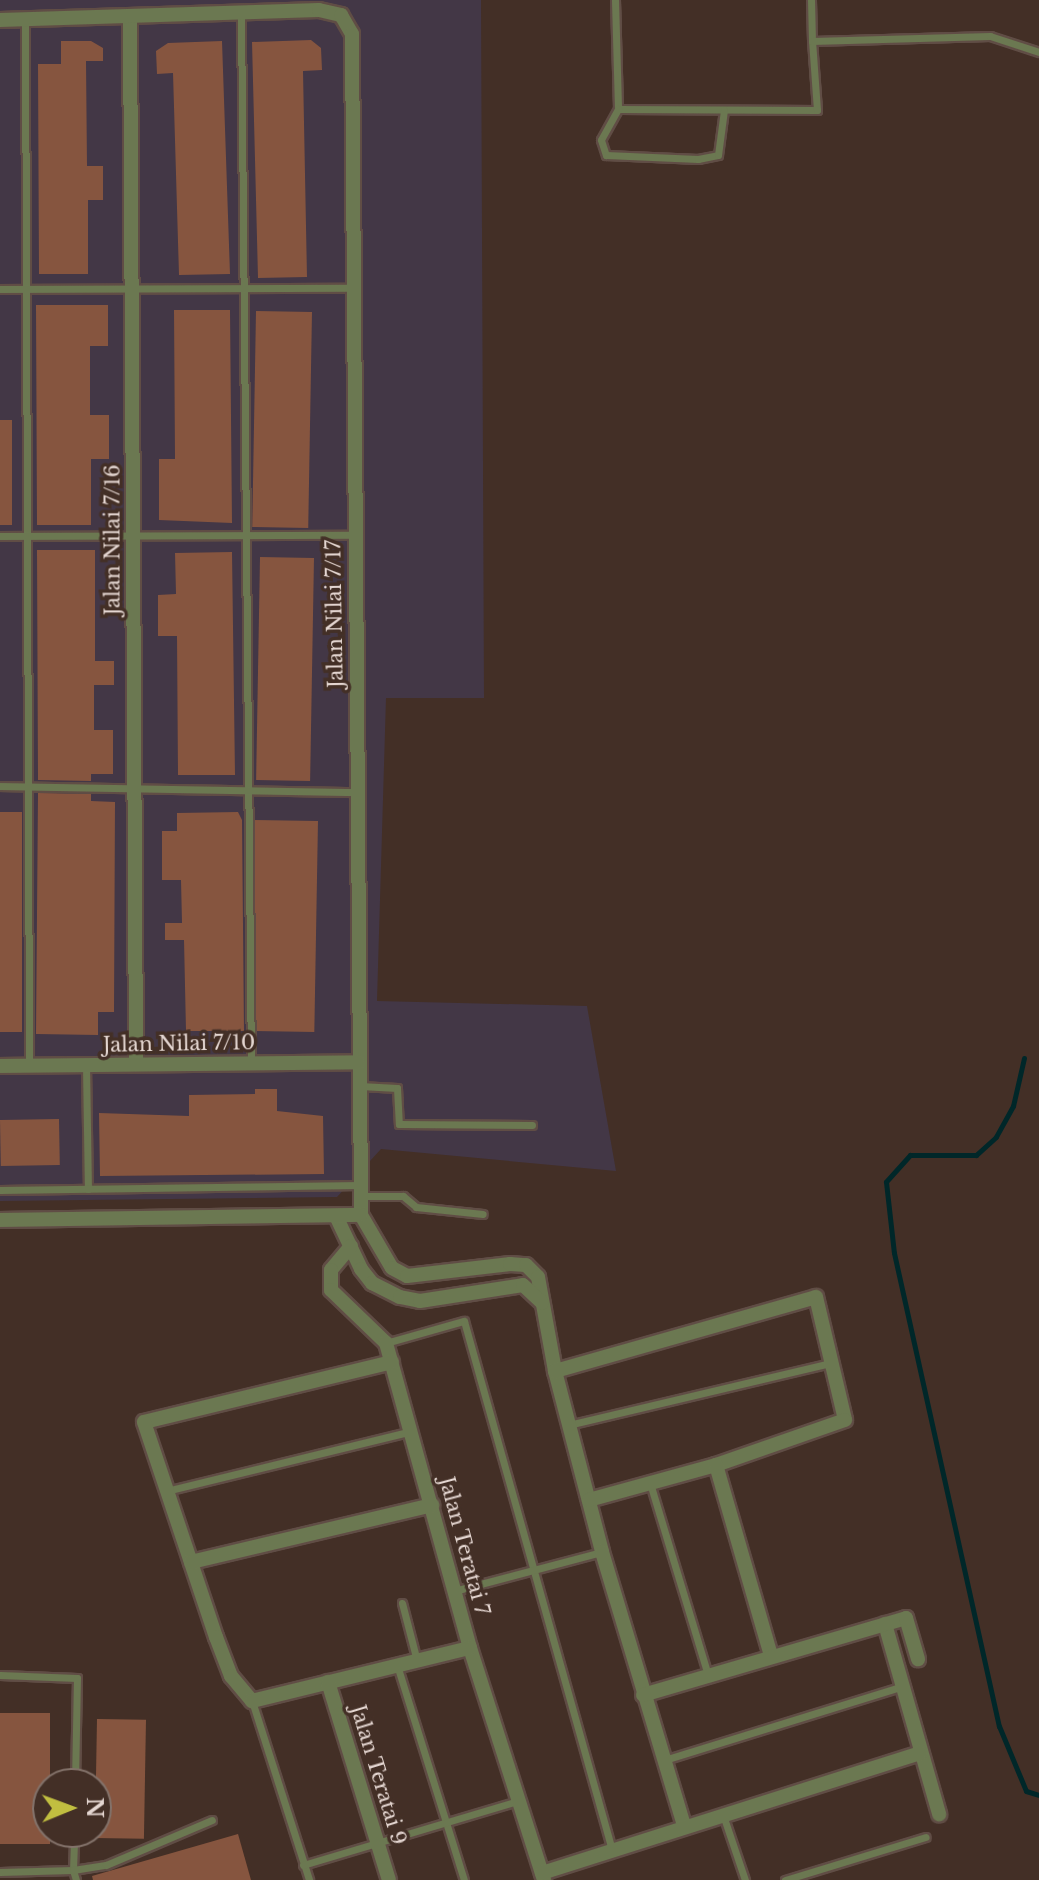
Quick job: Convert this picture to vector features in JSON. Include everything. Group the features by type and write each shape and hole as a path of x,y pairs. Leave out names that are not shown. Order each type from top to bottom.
{"street":[{"name":"Jalan Nilai 7/17","path":"241,11 319,10 341,15 352,34 351,288 361,1215"},
{"path":"0,20 241,11"},
{"name":"Jalan Nilai 7/16","path":"130,16 136,1064"},
{"name":"Jalan Nilai 7/10","path":"0,1066 358,1062"},
{"path":"0,1220 361,1215 392,1268 407,1276 526,1265 538,1277 568,1425 643,1695 684,1826"},
{"path":"336,1216 372,1283 400,1297 420,1301 523,1285 542,1303"},
{"name":"Jalan Teratai 7","path":"351,1246 331,1270 331,1290 386,1343 414,1431 470,1648 543,1876"},
{"path":"555,1371 816,1297 845,1420 716,1465 589,1500"},
{"path":"392,1362 144,1422 231,1676 252,1701 470,1648"},
{"path":"716,1465 771,1655"},
{"path":"191,1562 432,1505"},
{"path":"643,1695 707,1672 906,1618 918,1659"},
{"path":"885,1624 939,1814"},
{"name":"Jalan Teratai 9","path":"328,1682 389,1880"},
{"path":"543,1876 684,1826 920,1753"}],"lane":[{"path":"615,0 618,109 601,140 606,155 698,159 718,155 724,110"},
{"path":"618,109 817,110 811,0"},
{"path":"241,11 251,1063"},
{"path":"25,20 29,1065"},
{"path":"812,41 990,36 1039,52"},
{"path":"0,289 351,288"},
{"path":"0,536 353,535"},
{"path":"0,786 357,792"},
{"path":"86,1065 88,1189"},
{"path":"358,1086 393,1085 399,1124 532,1125"},
{"path":"0,1190 360,1190 403,1196 416,1207 483,1214"},
{"path":"386,1343 464,1321 531,1572 612,1852"},
{"path":"568,1425 832,1363"},
{"path":"166,1491 414,1431"},
{"path":"650,1483 707,1672"},
{"path":"454,1591 602,1552"},
{"path":"402,1603 417,1661"},
{"path":"397,1665 464,1880"},
{"path":"0,1675 77,1678 75,1768"},
{"path":"663,1760 903,1686"},
{"path":"252,1701 309,1880"},
{"path":"303,1865 447,1826 518,1801"},
{"path":"723,1815 745,1880"},
{"path":"0,1872 73,1870 106,1865 212,1820"},
{"path":"785,1880 926,1837"},
{"path":"74,1848 76,1880"}],"shaded area":[{"path":"0,0 481,0 484,698 386,698 377,1001 587,1006 616,1171 381,1149 337,1197 0,1201"}],"building":[{"path":"311,40 321,48 322,70 303,71 307,277 258,278 252,42"},
{"path":"61,41 91,41 103,48 103,61 86,61 87,166 103,166 103,200 88,200 88,274 39,274 38,64 61,64"},
{"path":"222,41 230,274 179,275 173,73 157,74 156,51 168,43"},
{"path":"36,305 108,305 108,346 90,346 90,415 109,415 109,459 91,459 91,525 37,525"},
{"path":"174,310 230,310 232,523 159,520 159,459 175,459"},
{"path":"256,311 312,312 308,528 252,527"},
{"path":"0,420 12,420 12,525 0,525"},
{"path":"37,550 95,550 95,661 114,661 114,685 94,685 94,730 113,730 113,774 91,774 91,781 38,780"},
{"path":"232,552 235,775 178,775 177,636 158,636 158,595 176,594 175,553"},
{"path":"260,557 314,558 310,781 256,780"},
{"path":"38,793 91,794 91,801 115,802 114,1012 98,1012 98,1035 36,1034"},
{"path":"0,812 22,812 22,1032 0,1032"},
{"path":"238,812 242,820 244,1031 186,1031 184,940 165,940 165,923 182,923 181,880 162,880 162,831 177,831 177,813"},
{"path":"255,820 318,821 314,1032 251,1031"},
{"path":"255,1089 277,1089 277,1111 323,1116 324,1174 100,1176 99,1113 189,1116 189,1095 255,1094"},
{"path":"59,1119 60,1165 1,1166 0,1120"},
{"path":"0,1713 50,1713 50,1768 32,1768 32,1844 0,1844"},
{"path":"97,1719 146,1720 144,1839 112,1838 112,1768 96,1768"},
{"path":"238,1834 251,1880 93,1880 92,1876"}],"waterway":[{"path":"1024,1058 1013,1106 996,1137 976,1155 910,1155 886,1182 894,1253 999,1726 1026,1791 1039,1795"}]}
